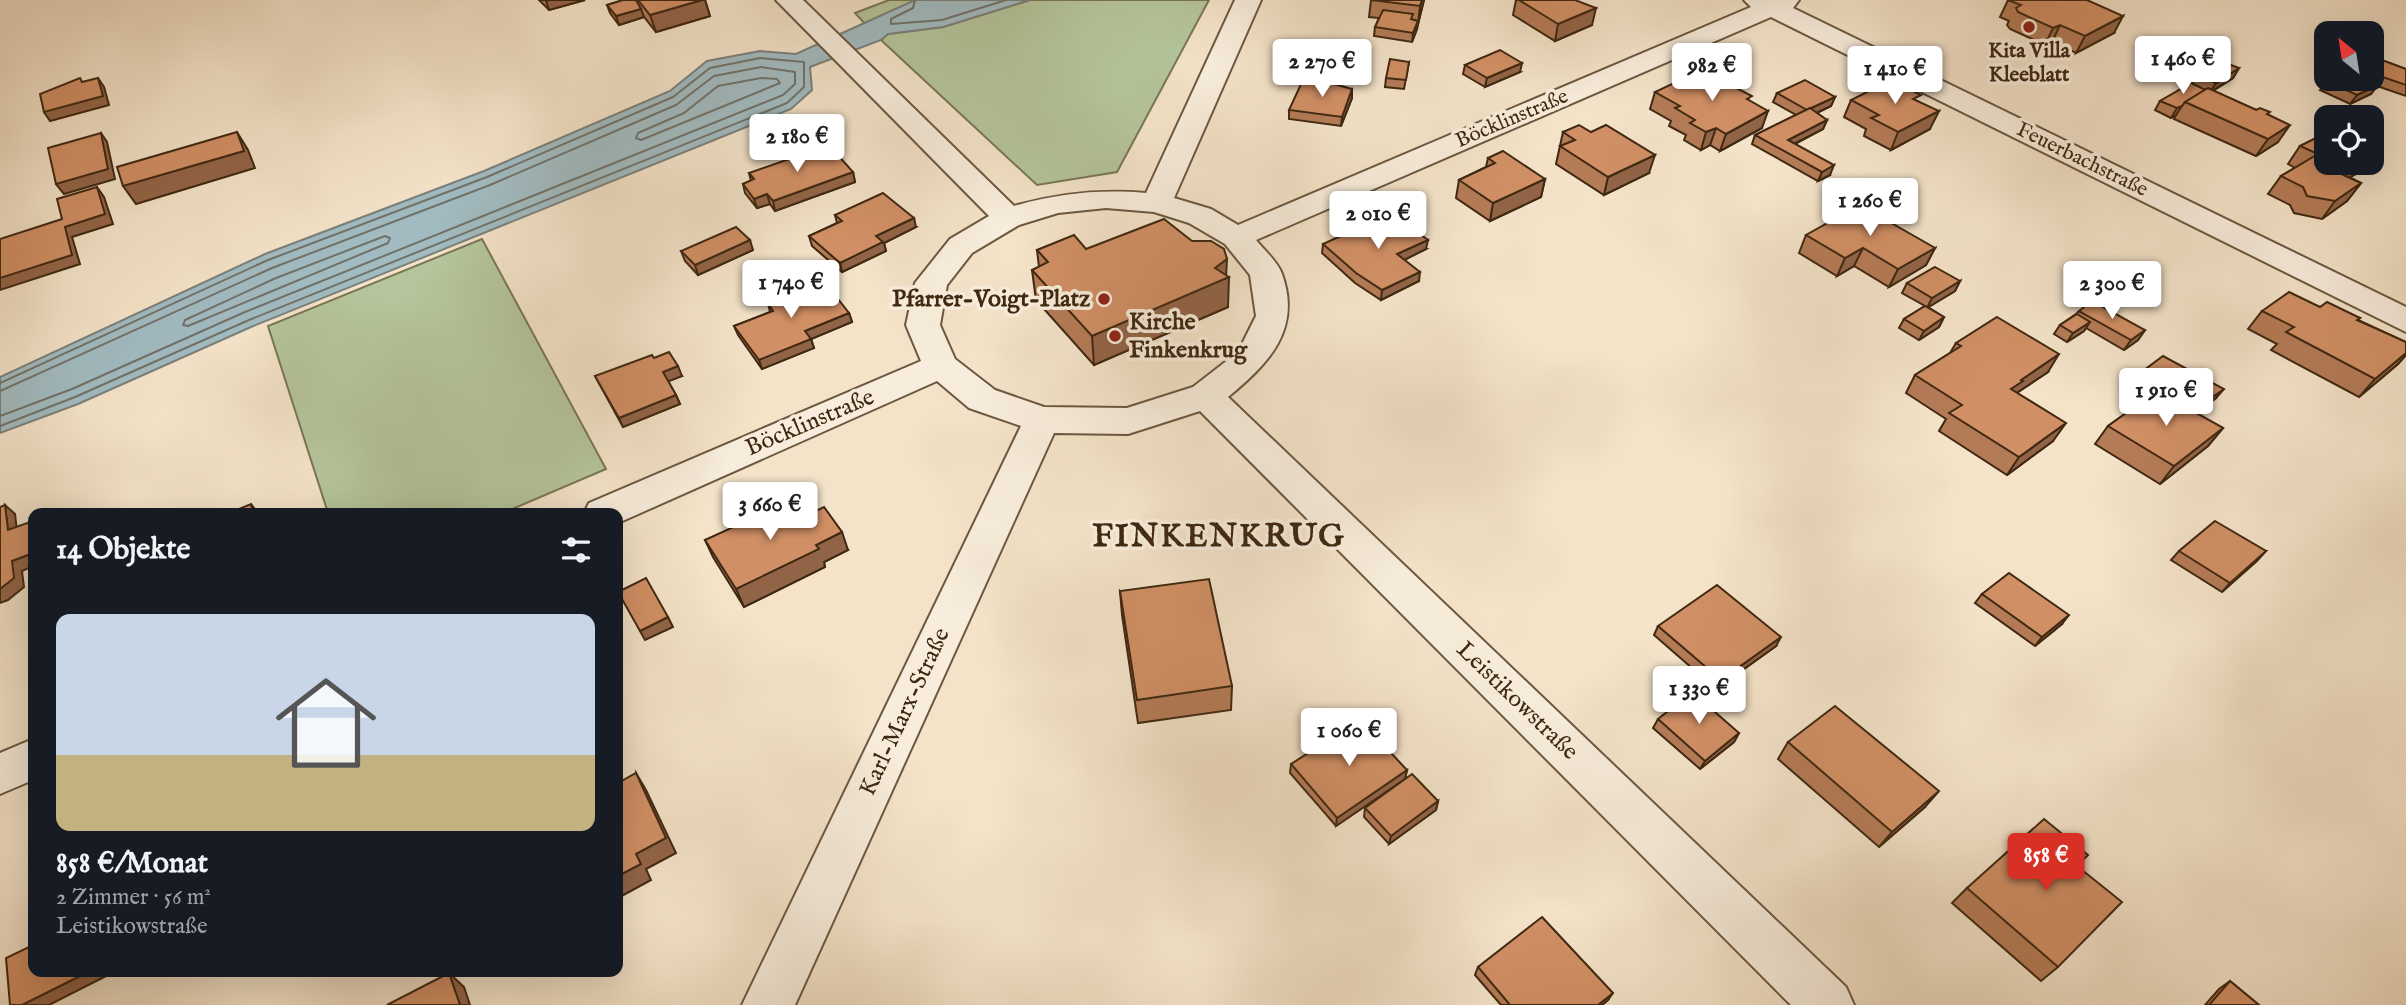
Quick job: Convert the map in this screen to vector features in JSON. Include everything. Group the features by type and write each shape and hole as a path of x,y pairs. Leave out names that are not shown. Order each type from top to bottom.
{"street":[{"path":"789,0 1008,218"},
{"path":"1157,204 1248,0"},
{"name":"Böcklinstraße","path":"1236,237 1773,2"},
{"name":"Feuerbachstraße","path":"1773,2 2406,321"},
{"path":"1093,200 1157,204 1200,216 1236,237 1266,273 1273,316 1252,359 1206,396 1128,421 1042,420 982,399 941,366 923,326 931,283 961,246 1008,218 1055,204 1093,200"},
{"name":"Böcklinstraße","path":"614,508 941,366"},
{"name":"Leistikowstraße","path":"1206,396 1828,1005"},
{"name":"Karl-Marx-Straße","path":"768,1005 1042,420"},
{"path":"0,774 28,761"}],"green space":[{"path":"889,0 915,0 866,25 855,13"},
{"path":"1030,0 1209,0 1117,172 1037,185 881,40 888,34 943,27"},
{"path":"482,239 606,469 515,508 326,508 268,326"}],"water":[{"path":"915,0 1030,0 943,27 888,34 881,40 810,67 812,90 791,109 251,327 78,404 0,433 0,377 265,254 484,171 670,91 707,61 760,51 796,54"}],"building":[{"path":"623,0 636,0 641,9 616,16 607,5"},
{"path":"638,0 702,0 650,15"},
{"path":"1371,0 1422,0 1420,6"},
{"path":"1519,0 1575,0 1596,8 1558,24"},
{"path":"2008,0 2087,0 2123,16 2085,36 2060,25 2053,28 2018,12 2016,8 2021,5"},
{"path":"1383,10 1413,14 1411,19 1418,21 1413,33 1375,27"},
{"path":"1500,50 1522,63 1487,78 1465,65"},
{"path":"1390,59 1409,62 1406,80 1386,78"},
{"path":"2220,61 2239,68 2216,83 2197,75"},
{"path":"2384,61 2406,69 2406,85 2384,77"},
{"path":"1693,74 1706,81 1715,77 1752,96 1747,99 1768,111 1726,134 1716,128 1706,132 1690,123 1695,120 1675,108 1680,106 1655,92"},
{"path":"80,78 82,82 98,78 103,96 44,112 40,94"},
{"path":"1319,80 1352,89 1342,117 1289,110 1302,82 1317,84"},
{"path":"1805,80 1835,97 1807,110 1777,93"},
{"path":"1891,80 1921,95 1913,99 1939,111 1898,132 1871,118 1879,115 1851,100"},
{"path":"2191,83 2206,90 2177,108 2160,101"},
{"path":"2208,88 2256,110 2260,108 2270,112 2267,114 2290,125 2268,139 2185,102"},
{"path":"2348,91 2365,91 2357,95"},
{"path":"1810,108 1827,120 1788,140 1834,165 1822,172 1755,135"},
{"path":"1579,125 1591,132 1606,125 1655,155 1608,177 1560,146 1575,140 1563,132"},
{"path":"237,132 244,151 123,186 117,167"},
{"path":"101,133 108,169 56,184 48,148"},
{"path":"2314,139 2314,152 2300,146"},
{"path":"829,145 853,172 773,201 767,194 754,199 743,184 754,179 749,173"},
{"path":"1503,151 1545,179 1493,203 1459,180 1495,163 1488,158"},
{"path":"2314,156 2314,175 2343,175 2361,183 2335,201 2307,196 2303,187 2281,176"},
{"path":"97,187 105,214 65,227 72,255 0,278 0,239 62,219 57,199"},
{"path":"883,193 914,218 876,236 883,242 840,263 809,236 842,221 835,215"},
{"path":"1860,205 1935,248 1898,269 1863,248 1845,258 1806,235"},
{"path":"1391,213 1428,240 1397,254 1420,272 1382,290 1356,273 1323,244"},
{"path":"1164,219 1192,241 1211,241 1224,249 1227,259 1215,268 1229,277 1092,336 1032,270 1048,262 1037,250 1074,235 1086,249"},
{"path":"736,227 750,240 695,265 681,251"},
{"path":"1935,267 1960,281 1932,298 1907,283"},
{"path":"824,281 849,313 805,331 811,339 759,360 734,326 773,311 768,303"},
{"path":"2289,292 2320,307 2327,302 2360,318 2357,320 2406,342 2406,353 2375,379 2286,332 2294,327 2262,311"},
{"path":"2092,301 2145,330 2131,340 2079,311"},
{"path":"1925,306 1944,317 1924,331 1904,319"},
{"path":"2077,314 2090,322 2073,333 2060,325"},
{"path":"1997,317 2059,354 2011,389 2066,423 2019,457 1949,413 1962,405 1915,375 1961,346 1956,343"},
{"path":"669,352 678,366 663,372 676,395 619,418 595,376 652,355 654,358"},
{"path":"2163,356 2224,389 2198,407 2139,374"},
{"path":"2157,391 2223,428 2174,466 2108,426"},
{"path":"788,502 800,519 824,507 842,532 816,545 819,549 736,589 705,540"},
{"path":"5,505 8,530 28,523 28,555 12,561 14,578 0,589 0,507"},
{"path":"2215,521 2266,551 2230,583 2179,551"},
{"path":"2009,573 2069,615 2042,637 1982,594"},
{"path":"646,578 668,617 640,631 623,601 623,590"},
{"path":"1209,579 1232,686 1137,700 1120,591"},
{"path":"1717,585 1781,637 1721,680 1658,626"},
{"path":"1692,692 1739,733 1705,761 1658,719"},
{"path":"1835,706 1939,791 1892,832 1788,742"},
{"path":"1360,720 1407,770 1337,818 1291,764"},
{"path":"636,773 666,838 636,854 641,864 623,873 623,780"},
{"path":"1412,774 1438,801 1391,836 1365,808"},
{"path":"2044,819 2088,855 2077,866 2122,902 2058,967 1967,888"},
{"path":"1542,917 1613,993 1598,1005 1510,1005 1478,967"},
{"path":"28,947 28,977 78,977 22,1005 10,1005 6,958"},
{"path":"441,977 450,977 460,1005 387,1005"},
{"path":"2230,981 2259,1005 2209,1005"}],"place":[{"name":"Kita Villa Kleeblatt","path":"2029,27"},
{"name":"Pfarrer-Voigt-Platz","path":"1104,299"},
{"name":"Kirche Finkenkrug","path":"1115,336"}],"district":[{"name":"FINKENKRUG","path":"1219,537"}]}
